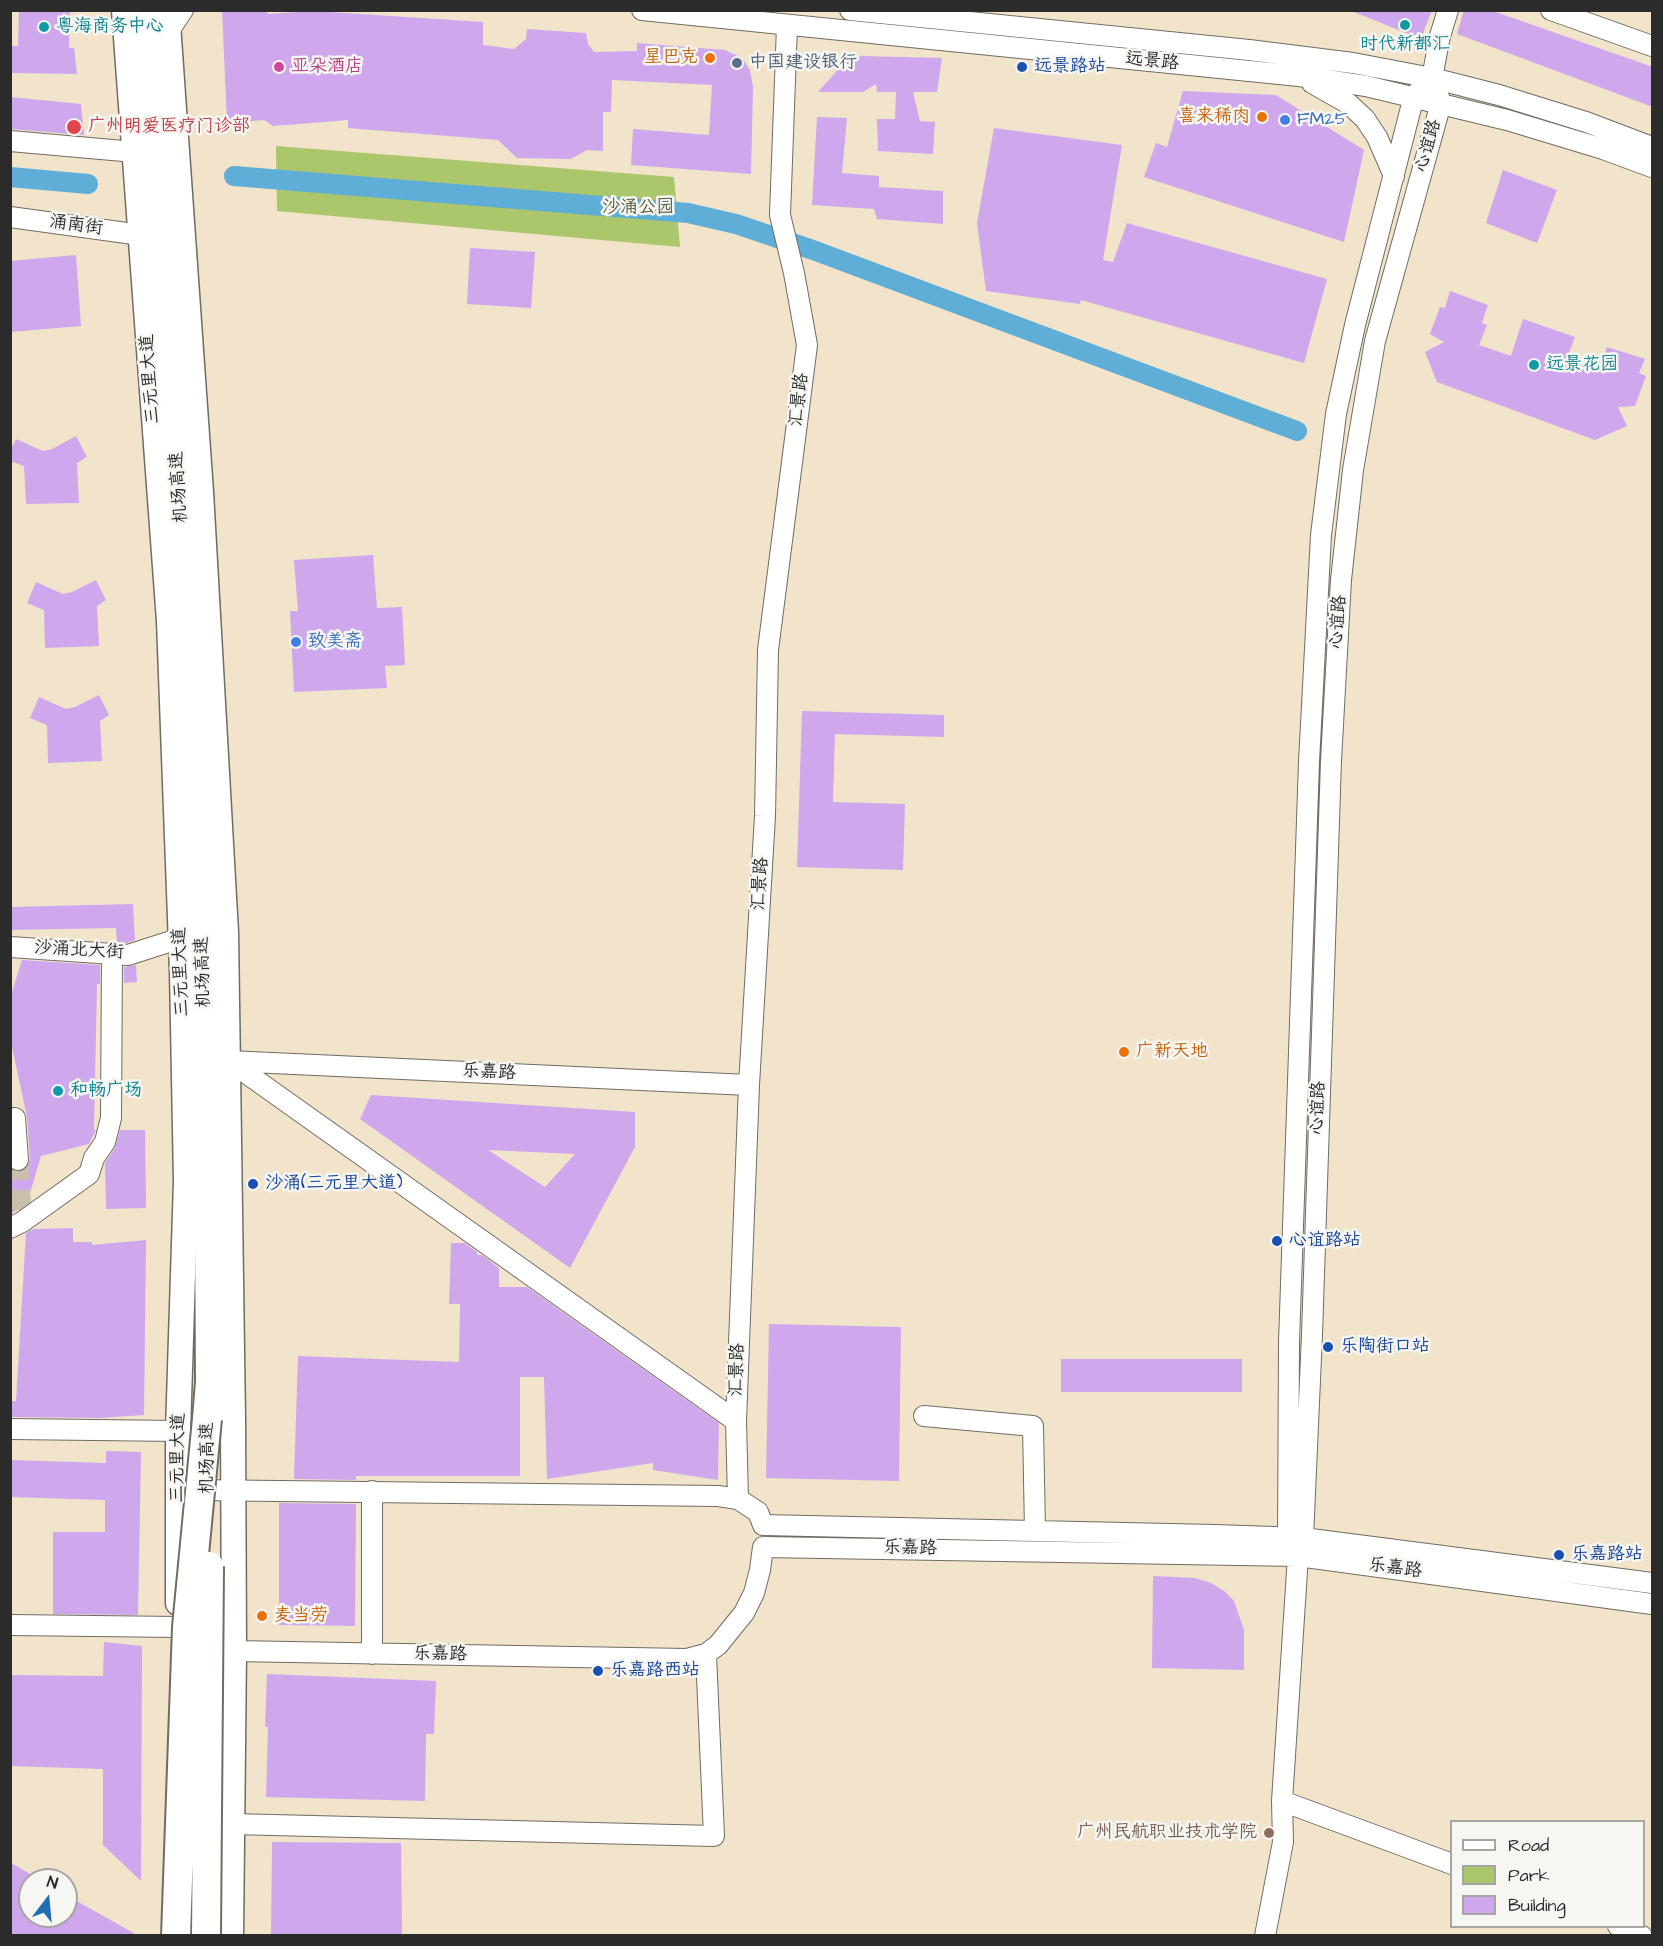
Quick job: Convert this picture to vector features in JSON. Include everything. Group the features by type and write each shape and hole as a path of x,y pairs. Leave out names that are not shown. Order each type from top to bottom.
{"highway":[{"name":"机场高速","path":"147,10 183,536 203,932 210,1382 220,1420 209,1630 206,1935"},
{"path":"176,1935 187,1627 220,1420"}],"main road":[{"name":"三元里大道","path":"124,10 169,621 181,938 186,1181 178,1490 183,1935"},
{"path":"168,21 210,642 226,932 229,1061 220,1420 233,1490 231,1935"}],"street":[{"path":"168,21 183,10"},
{"name":"远景路","path":"642,10 1299,76 1366,86 1414,96 1553,133 1653,167"},
{"name":"远景路","path":"850,10 917,14 1353,63 1432,78 1528,103 1653,147"},
{"path":"1432,78 1440,36 1448,10"},
{"path":"1551,10 1653,46"},
{"name":"汇景路","path":"738,1499 736,1420 749,1085 765,816 768,650 807,345 795,273 780,215 787,26"},
{"path":"1299,76 1331,92 1365,119 1377,137 1394,176"},
{"name":"心谊路","path":"1432,78 1441,103 1375,341 1365,388 1341,580 1331,761 1312,1335 1297,1544 1288,1342 1308,762 1322,535 1329,463 1346,361 1414,96 1432,78"},
{"path":"10,141 135,152"},
{"name":"涌南街","path":"10,217 141,235"},
{"name":"沙涌北大街","path":"10,947 128,956 181,938"},
{"path":"10,1228 22,1222 88,1174 94,1158 105,1142 111,1118 112,955"},
{"path":"229,1061 736,1420"},
{"name":"乐嘉路","path":"229,1061 749,1085"},
{"path":"15,1118 18,1160"},
{"path":"924,1416 1033,1426 1035,1531"},
{"path":"10,1429 179,1427 184,1433 196,1438 213,1438 222,1436 220,1420"},
{"path":"178,1490 718,1496 738,1499 758,1512 763,1526 760,1570 754,1593 744,1613 731,1631 706,1654 714,1836 232,1824"},
{"path":"372,1491 372,1654"},
{"name":"乐嘉路","path":"763,1526 1035,1531 1297,1544 1653,1583"},
{"path":"1265,1935 1283,1842 1281,1801 1297,1544"},
{"name":"乐嘉路","path":"763,1547 1297,1544 1653,1604"},
{"path":"10,1625 178,1627"},
{"name":"乐嘉路","path":"234,1651 666,1660 687,1659 706,1654"},
{"path":"1281,1801 1450,1863"},
{"path":"1623,1928 1642,1935"}],"green space":[{"name":"沙涌公园","path":"276,146 674,177 680,247 277,211"}],"building":[{"path":"19,10 70,10 69,48 74,48 77,74 10,73 10,46 18,46"},
{"path":"222,10 266,10 268,14 330,10 330,12 483,22 483,45 514,49 526,39 527,29 586,33 588,44 594,52 637,51 637,43 725,50 742,58 750,70 753,87 751,174 631,165 633,129 709,135 712,85 612,80 611,112 603,112 603,151 587,150 571,159 517,158 498,140 348,128 348,120 273,126 264,120 227,123"},
{"name":"时代新都汇","path":"1349,10 1432,10 1421,39"},
{"path":"1464,10 1490,10 1653,67 1653,107 1457,34"},
{"path":"861,56 942,58 937,92 913,92 920,121 935,122 933,154 878,151 877,119 895,119 896,92 877,92 876,84 863,92 818,92 844,63"},
{"path":"1183,91 1276,95 1364,150 1344,242 1144,177 1156,143 1167,147"},
{"path":"10,97 81,104 84,135 10,129"},
{"path":"817,117 847,118 842,173 879,176 879,187 943,191 943,224 877,219 874,209 812,205"},
{"path":"994,128 1122,145 1103,260 1113,262 1127,223 1327,279 1304,363 1081,300 1080,304 986,291 977,223"},
{"path":"1503,170 1557,190 1537,243 1486,223"},
{"path":"470,248 535,252 531,308 467,304"},
{"path":"76,255 81,326 10,332 10,261"},
{"name":"远景花园","path":"1450,291 1488,305 1482,323 1487,325 1479,345 1511,356 1523,319 1575,337 1566,361 1594,369 1596,361 1602,362 1607,347 1645,359 1639,373 1646,376 1635,406 1618,407 1627,426 1595,440 1437,382 1425,352 1444,342 1430,334 1440,307 1445,308"},
{"path":"76,436 87,457 77,463 79,503 26,504 24,466 10,461 10,451 16,439 43,451 52,449"},
{"path":"373,555 377,608 402,607 405,665 385,666 387,688 294,692 290,611 298,611 294,560"},
{"path":"96,580 106,600 97,606 99,646 45,648 44,610 27,603 36,582 63,594"},
{"path":"99,695 109,715 100,721 102,761 48,763 47,725 30,718 39,697 66,709"},
{"path":"802,711 944,715 944,737 835,734 833,802 905,804 903,870 797,867"},
{"path":"133,904 135,940 127,943 117,942 116,928 10,930 10,907"},
{"name":"和畅广场","path":"22,960 100,965 100,984 97,984 94,1130 96,1130 89,1144 41,1156 27,1203 10,1214 10,1169 18,1172 24,1170 30,1159 27,1117 10,1038 10,998"},
{"path":"136,965 137,982 124,983 124,967"},
{"path":"371,1095 635,1112 635,1147 570,1268 360,1119","holes":["488,1150 575,1154 545,1187"]},
{"path":"120,1130 145,1130 146,1208 106,1209 105,1163 115,1148"},
{"path":"73,1228 73,1242 92,1242 92,1245 146,1240 144,1415 99,1418 10,1417 10,1401 16,1401 26,1233 33,1229"},
{"path":"451,1243 465,1243 477,1252 477,1255 482,1255 499,1268 499,1287 527,1287 719,1423 718,1480 653,1470 653,1463 547,1479 544,1377 520,1377 520,1476 356,1476 356,1480 294,1479 298,1356 459,1362 460,1304 449,1304"},
{"path":"769,1324 901,1327 899,1481 766,1478"},
{"path":"1061,1359 1242,1359 1242,1392 1061,1392"},
{"path":"106,1451 141,1452 138,1615 53,1614 53,1532 105,1532 105,1500 10,1497 10,1460 106,1463"},
{"path":"279,1503 356,1504 355,1626 279,1625"},
{"path":"1153,1576 1195,1578 1211,1583 1234,1601 1244,1630 1244,1670 1152,1668"},
{"path":"104,1642 142,1646 141,1881 103,1845 103,1769 10,1766 10,1675 103,1676"},
{"path":"267,1674 436,1681 434,1734 426,1734 425,1801 266,1797"},
{"path":"272,1842 401,1843 402,1935 271,1935"},
{"path":"10,1862 20,1868 18,1868 18,1928 78,1928 78,1902 137,1935 10,1935"}],"waterway":[{"path":"234,176 688,213 736,224 813,250 1297,431"},
{"path":"10,177 88,184"}],"tunnel":[{"path":"18,1160 22,1222"}],"place":[{"name":"时代新都汇","path":"1405,25"},
{"name":"粤海商务中心","path":"44,27"},
{"name":"星巴克","path":"710,58"},
{"name":"中国建设银行","path":"737,63"},
{"name":"亚朵酒店","path":"279,67"},
{"name":"远景路站","path":"1022,67"},
{"name":"喜来稀肉","path":"1262,117"},
{"name":"FM25","path":"1285,120"},
{"name":"广州明爱医疗门诊部","path":"74,127"},
{"name":"远景花园","path":"1534,365"},
{"name":"致美斋","path":"296,642"},
{"name":"广新天地","path":"1124,1052"},
{"name":"和畅广场","path":"58,1091"},
{"name":"沙涌(三元里大道)","path":"253,1184"},
{"name":"心谊路站","path":"1277,1241"},
{"name":"乐陶街口站","path":"1328,1347"},
{"name":"乐嘉路站","path":"1559,1555"},
{"name":"麦当劳","path":"262,1616"},
{"name":"乐嘉路西站","path":"598,1671"},
{"name":"广州民航职业技术学院","path":"1269,1833"}]}
